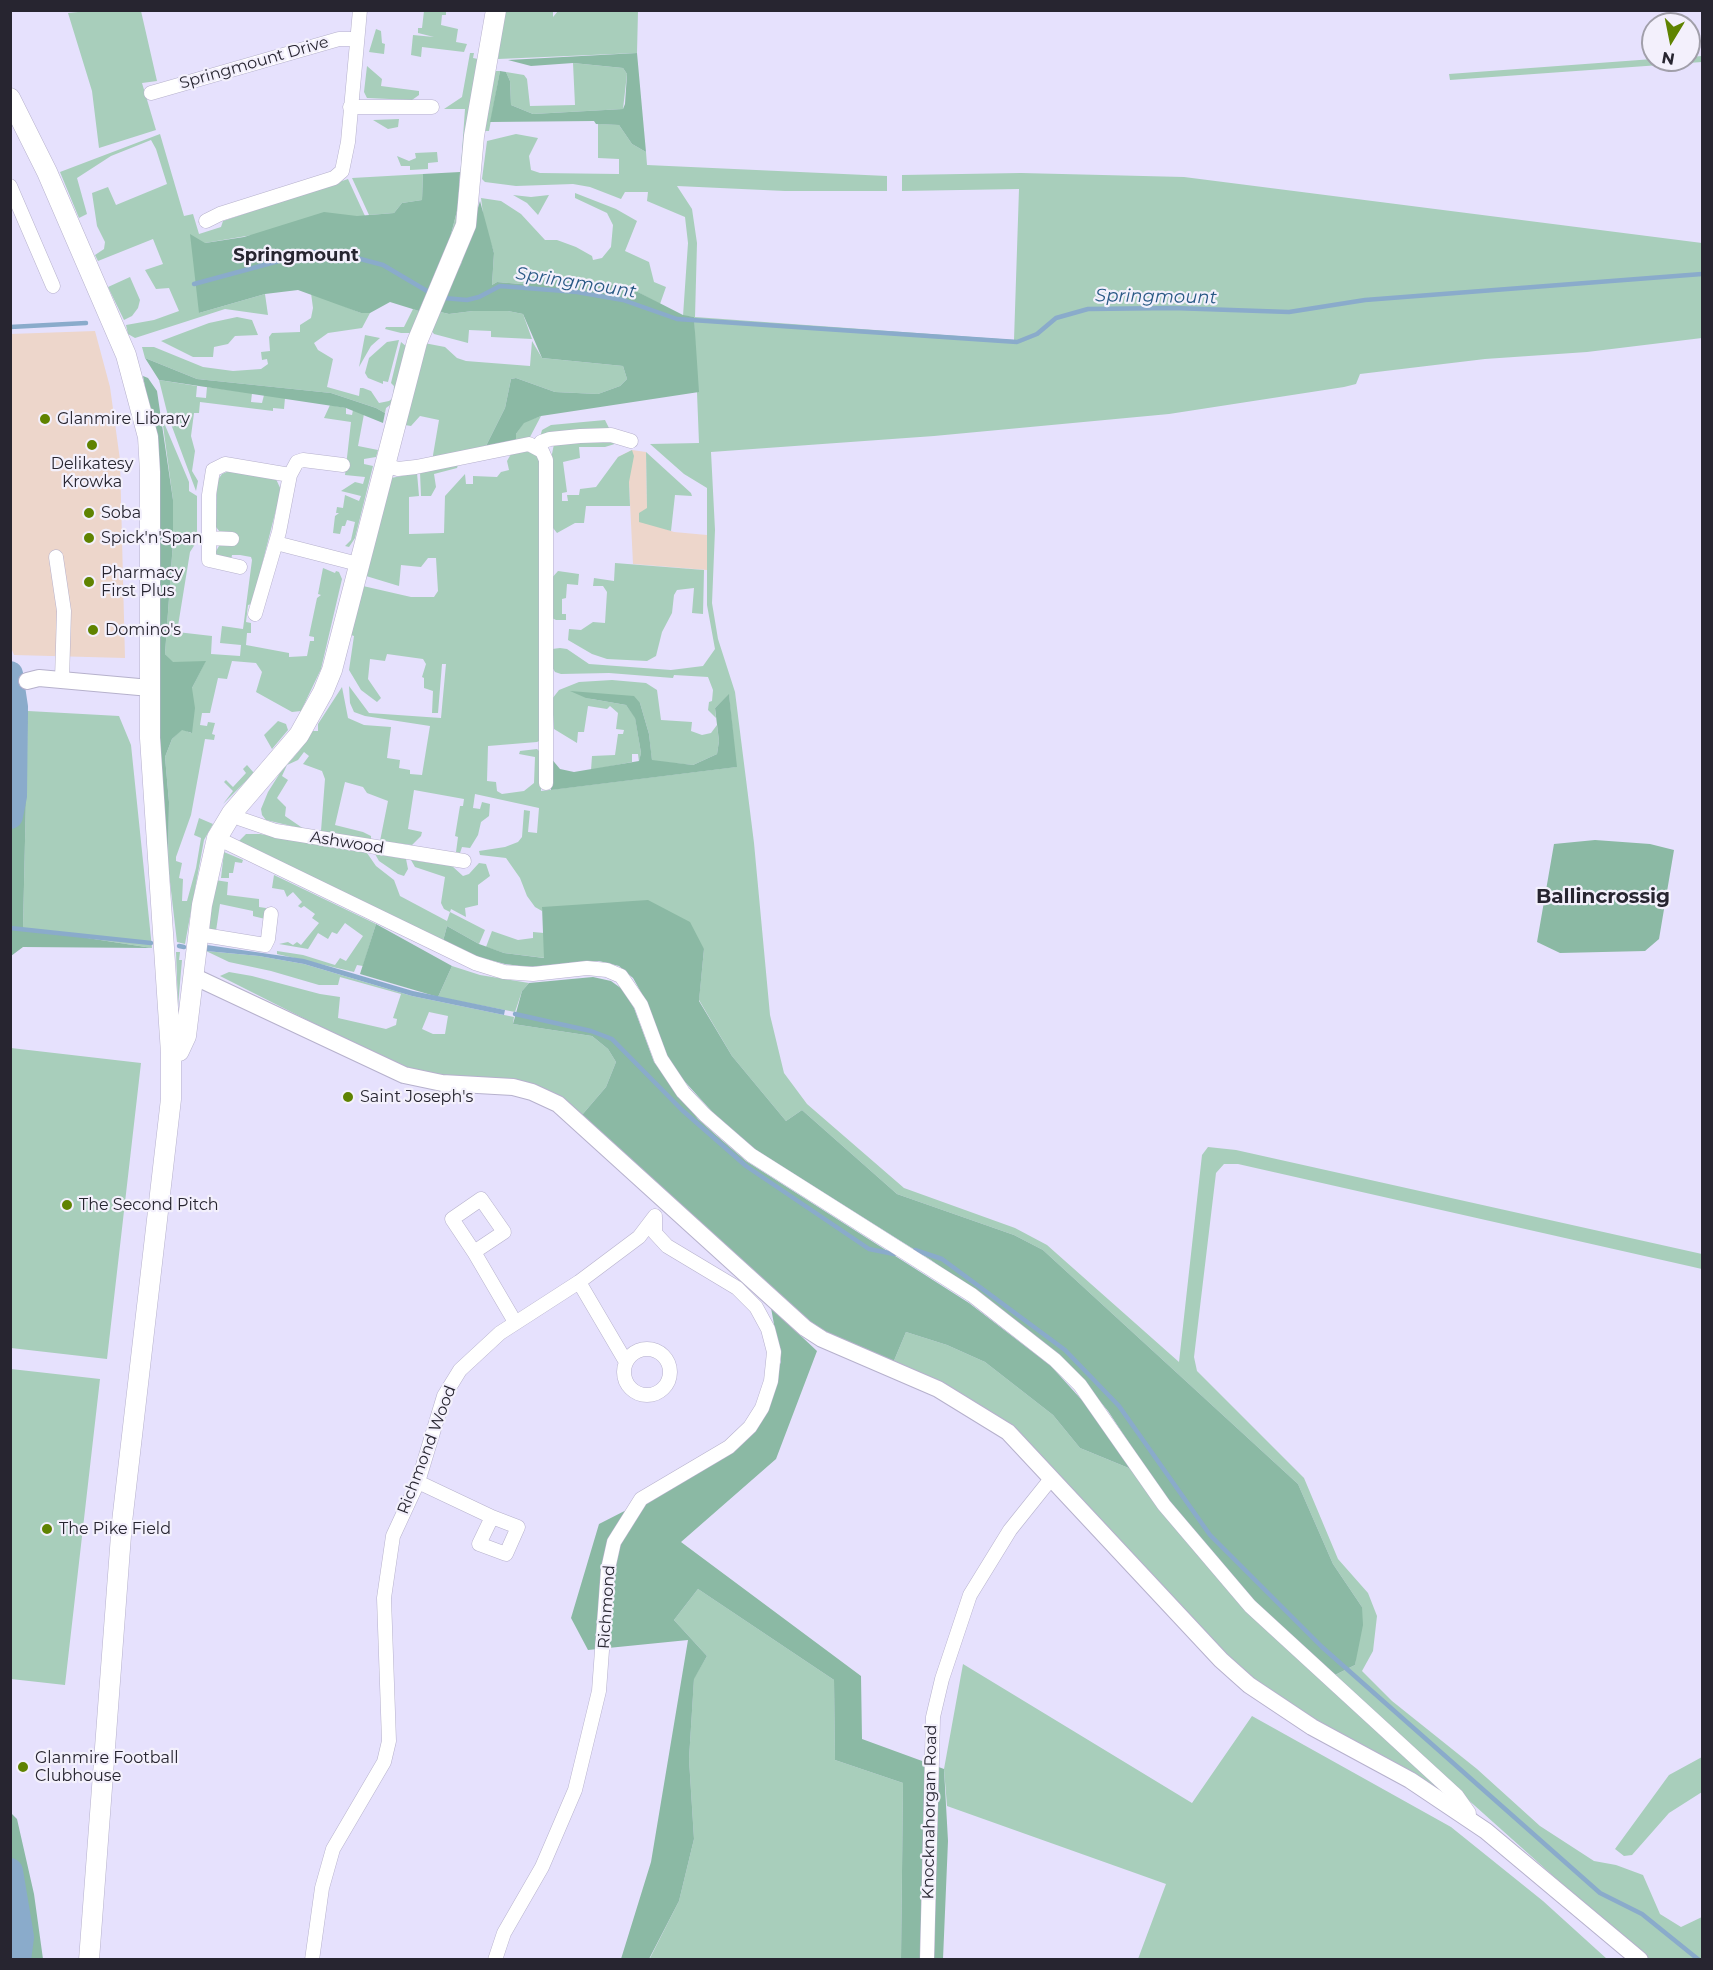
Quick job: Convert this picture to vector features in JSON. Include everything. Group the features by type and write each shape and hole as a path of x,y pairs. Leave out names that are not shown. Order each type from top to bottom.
{"main road":[{"path":"171,1053 179,1051 183,1045 207,875 217,838 232,813 287,752 313,712 332,670 419,336 466,225 474,136 496,10"},
{"path":"10,98 47,172 126,355 137,388 148,437 150,472 150,688 154,831 171,1053 171,1099 122,1522 90,1959"}],"street":[{"path":"206,221 220,214 334,177 342,171 346,163 360,10"},
{"name":"Springmount Drive","path":"151,93 339,39 357,39"},
{"path":"350,107 432,107"},
{"path":"10,186 53,286"},
{"path":"538,447 541,442 550,439 580,436 611,435 631,441"},
{"path":"385,465 398,469 416,467 529,444 538,447 546,460 546,783"},
{"path":"255,614 276,543 291,476 297,462 303,460 343,465"},
{"path":"240,567 209,560 210,477 218,466 225,464 291,476"},
{"path":"209,538 232,539"},
{"path":"276,543 358,564"},
{"path":"56,557 64,611 62,680"},
{"path":"19,680 39,678 150,688"},
{"path":"19,680 40,685 112,690 129,687"},
{"name":"Ashwood","path":"232,813 241,819 276,831 464,861"},
{"path":"217,838 474,963 533,974 587,968 607,970 621,976 641,1005 661,1059 683,1092 705,1115 751,1155 972,1295 1055,1360 1080,1385 1164,1505 1250,1606 1457,1796 1469,1814 1468,1819"},
{"path":"198,934 265,945 268,939 271,914"},
{"path":"193,976 404,1075 442,1083 513,1087 545,1097 578,1120 805,1328 822,1339 938,1389 1008,1432 1050,1480 1221,1660 1249,1685 1312,1727 1410,1780 1468,1819 1512,1850 1640,1959"},
{"name":"Richmond Wood","path":"312,1959 322,1888 333,1850 384,1762 389,1741 384,1598 393,1536 418,1482 444,1396 460,1370 515,1322 579,1282 639,1237 664,1201"},
{"name":"Richmond","path":"495,1959 504,1934 542,1867 578,1780 599,1691 609,1569 614,1542 641,1499 729,1446 750,1427 762,1408 771,1381 774,1352 768,1329 756,1307 737,1288 667,1246 655,1233 655,1217"},
{"path":"474,1252 515,1322"},
{"path":"579,1282 626,1362"},
{"name":"Knocknahorgan Road","path":"927,1959 933,1717 942,1679 970,1595 1005,1538 1050,1480"},
{"path":"418,1482 492,1517"}],"shaded area":[{"path":"95,331 110,387 120,460 125,658 14,655 10,645 10,334"},
{"path":"632,450 646,452 647,508 651,524 674,532 707,535 707,570 633,564 629,482 618,457"}],"green space":[{"path":"98,10 141,11 157,81 142,83 156,130 99,148 92,91 68,13"},
{"path":"424,11 446,11 446,15 442,15 441,25 458,29 456,42 467,44 464,52 422,47 421,57 411,55 413,35 434,37 418,33 418,28 422,28"},
{"path":"503,11 553,11 553,17 558,11 638,11 637,53 498,59"},
{"path":"376,29 381,31 382,43 385,44 384,54 369,52"},
{"path":"470,53 474,53 473,58 478,59 459,224 413,333 385,329 386,327 404,327 413,309 419,311 450,238 458,207 465,109 444,109 462,97"},
{"path":"637,53 646,152 632,144 619,125 596,124 594,121 490,122 500,71 506,72 510,81 511,105 533,114 623,109 625,104 627,74 623,68 573,63 531,66 508,60"},
{"path":"1641,60 1641,66 1450,80 1449,74"},
{"path":"573,63 623,68 627,74 623,109 533,114 511,105 510,81 506,72 524,75 527,79 530,106 575,105"},
{"path":"367,66 382,79 381,86 419,91 419,95 412,100 367,98 364,92"},
{"path":"495,71 500,71 489,131 485,131"},
{"path":"399,119 398,127 388,129 373,120"},
{"path":"598,124 619,125 632,144 646,152 647,165 887,176 887,191 785,191 677,186 692,209 697,243 695,317 1014,340 1019,189 902,191 902,175 1021,173 1184,177 1702,243 1702,338 1587,352 1485,359 1360,374 1356,384 1344,387 1169,414 934,436 711,452 715,530 712,603 718,639 735,692 754,843 770,1015 784,1073 807,1104 904,1188 1015,1228 1047,1245 1179,1362 1202,1155 1208,1147 1236,1150 1702,1254 1702,1269 1238,1164 1224,1164 1216,1173 1194,1357 1197,1371 1304,1478 1338,1559 1368,1593 1377,1616 1373,1651 1362,1671 1392,1701 1477,1769 1540,1826 1594,1861 1616,1865 1643,1875 1660,1914 1681,1927 1702,1917 1702,1959 1646,1959 1331,1677 1355,1665 1362,1607 1333,1564 1298,1484 1043,1250 1014,1235 897,1194 802,1110 786,1121 732,1056 699,1000 704,949 542,908 542,911 535,907 527,896 520,878 506,858 480,855 479,851 505,847 518,842 522,837 524,810 530,811 528,832 537,833 539,808 475,794 473,808 480,809 482,802 490,804 489,816 481,822 478,835 470,848 462,847 460,853 456,852 458,837 455,836 460,806 463,806 464,799 414,790 408,829 422,832 421,836 412,845 380,841 388,801 367,793 363,787 345,782 335,825 363,832 371,836 371,840 321,831 325,779 322,771 303,764 309,756 304,752 298,760 287,765 282,776 288,780 277,798 286,807 285,816 304,829 266,820 262,815 261,809 268,792 280,773 312,731 318,731 318,724 342,687 348,718 364,725 391,727 387,758 400,760 399,768 410,770 410,774 422,775 430,726 365,716 354,712 350,703 349,686 369,713 441,718 446,664 442,664 438,713 432,713 433,691 424,688 422,677 426,664 423,659 387,654 385,661 370,659 368,679 381,698 377,702 361,690 349,670 354,636 348,634 363,586 411,597 434,597 438,591 436,558 428,558 421,567 401,565 399,586 366,576 391,478 417,473 419,496 409,497 409,534 444,533 445,496 465,474 466,484 473,484 473,476 497,477 501,472 509,470 507,461 511,454 527,451 538,456 540,462 543,739 537,742 488,746 487,781 496,782 497,791 502,794 524,791 534,783 535,757 519,754 520,751 537,749 541,753 541,791 736,767 729,695 715,708 716,718 708,710 713,690 708,677 674,675 673,678 609,673 561,674 555,672 552,667 552,649 560,648 567,649 589,664 671,670 703,666 715,649 707,605 707,488 684,474 650,444 699,443 694,317 683,316 688,243 685,217 647,201 648,192 625,192 621,199 590,187 573,184 516,186 485,182 482,179 487,141 516,134 538,138 529,156 531,170 540,173 619,174 619,159 598,158"},
{"path":"160,134 184,216 193,214 199,234 221,227 223,221 348,179 365,216 205,243 199,313 265,294 268,315 225,309 135,338 128,334 126,325 154,320 179,311 169,288 156,289 145,270 163,264 153,239 98,261 95,255 104,249 105,242 97,226 92,193 108,187 116,205 167,184 156,149 151,140 111,156 77,178 87,214 79,218 60,172"},
{"path":"437,152 438,162 428,163 428,169 410,170 410,166 401,166 397,156 409,161 416,158 415,153"},
{"path":"460,172 458,207 450,238 419,311 390,302 370,313 361,313 298,290 265,294 199,313 190,234 205,243 244,237 324,212 357,216 394,213 402,203 422,200 423,174"},
{"path":"423,174 422,200 402,203 394,213 369,215 352,178"},
{"path":"575,193 616,209 637,221 625,251 649,262 654,282 666,287 660,304 626,286 547,279 521,284 497,282 492,285 494,253 484,222 481,198 501,201 521,214 545,240 557,240 576,247 592,256 593,260 602,258 611,247 613,225 607,213 575,198"},
{"path":"513,195 531,197 549,195 538,215 527,203"},
{"path":"480,201 494,253 492,285 497,282 521,284 547,279 626,286 683,315 694,317 699,392 541,416 524,423 516,434 516,444 484,450 505,408 511,379 516,378 555,392 598,394 620,386 627,379 623,366 542,358 523,314 508,311 473,311 449,314 436,311 461,264"},
{"path":"130,277 140,300 132,316 124,320 108,287"},
{"path":"311,293 361,313 370,313 362,328 328,333 314,343 318,350 333,359 327,387 359,396 360,388 363,388 371,391 379,403 389,401 393,398 394,386 391,383 401,342 407,347 394,402 386,408 385,413 331,393 197,379 145,358 142,347 154,347 203,367 233,371 261,369 268,364 267,359 262,360 261,352 270,351 269,337 272,333 300,332 300,325 311,318 313,308"},
{"path":"436,311 449,314 508,311 523,314 532,339 491,337 491,331 469,330 468,343 434,334 431,330"},
{"path":"237,317 252,320 258,335 235,336 228,344 214,347 213,357 193,357 161,341 209,323"},
{"path":"365,335 380,338 371,346 359,367"},
{"path":"399,340 388,382 383,381 383,384 368,378 365,373 369,358 387,342"},
{"path":"532,341 542,358 623,366 627,379 620,386 598,394 555,392 516,378 511,379 505,408 484,450 432,461 439,420 420,416 411,426 405,425 424,343 445,347 457,358 466,361 530,366"},
{"path":"145,358 197,379 331,393 385,413 383,423 346,408 159,380"},
{"path":"143,376 148,378 157,391 173,500 173,542 165,654 173,662 206,661 192,688 195,708 192,733 182,730 172,739 165,757 169,802 168,865 161,830 154,436"},
{"path":"159,380 197,386 196,397 206,398 207,387 252,393 251,402 262,403 264,395 285,398 284,409 273,408 273,411 200,402 199,413 194,413 191,436 195,451 192,471 198,481 196,491 168,416"},
{"path":"330,405 346,408 346,414 352,415 353,410 364,414 358,446 378,450 376,457 364,459 364,464 373,466 355,538 349,547 345,546 351,540 355,522 347,520 340,534 333,533 335,516 339,513 336,513 337,507 343,508 345,495 359,501 361,496 341,491 355,482 363,484 365,477 345,475 351,422 324,418"},
{"path":"541,416 530,437 516,444 516,434 524,422"},
{"path":"162,418 189,482 189,491 197,496 197,541 190,552 177,632 212,636 211,654 240,656 241,645 220,643 222,626 243,629 252,560 251,557 232,555 231,560 219,557 215,553 219,546 235,546 235,535 220,532 216,527 217,481 222,474 229,471 276,479 281,490 252,604 248,605 246,622 251,623 251,633 247,633 246,645 289,653 289,657 307,656 310,641 314,641 314,637 309,636 317,598 321,595 318,594 323,568 335,573 339,572 342,579 321,669 301,711 292,712 256,692 262,672 256,663 232,661 227,679 218,678 210,713 202,713 200,725 207,726 208,722 215,723 212,734 215,735 214,740 205,739 191,815 176,857 176,861 182,863 179,878 183,879 182,901 187,901 196,868 201,838 194,835 199,818 213,824 204,840 185,944 177,942 168,865 169,802 165,757 172,739 182,729 191,733 192,688 205,662 172,662 165,654 173,542 173,500"},
{"path":"605,420 611,432 540,437 542,430 551,425"},
{"path":"558,440 621,442 605,447 579,447 580,458 563,462 567,492 562,493 562,501 568,501 567,495 579,495 580,489 596,487 618,457 632,450 634,456 629,482 630,506 586,506 584,523 575,523 557,533 553,528 552,454 554,444"},
{"path":"646,452 692,496 675,495 671,531 639,522 639,513 647,508"},
{"path":"458,465 457,468 434,474 436,487 431,496 421,496 420,472"},
{"path":"615,563 704,570 703,614 692,613 694,588 677,590 674,595 672,613 662,632 656,656 647,661 607,659 592,654 568,640 569,629 581,630 593,622 605,623 607,592 603,586 593,586 594,578 614,581"},
{"path":"558,571 579,574 578,585 567,584 566,598 562,599 562,614 566,614 566,620 556,620 550,617 550,580"},
{"path":"612,680 646,683 657,690 661,720 692,722 691,731 702,735 711,733 717,725 719,741 717,754 693,765 652,761 649,734 640,703 586,698 626,705 635,717 641,753 639,762 638,754 632,754 632,762 591,770 592,756 615,755 618,734 623,734 624,730 616,729 618,713 610,706 607,709 588,706 584,732 578,732 577,743 554,729 552,699 559,690 579,682"},
{"path":"570,691 634,696 640,703 649,734 652,760 693,765 717,754 719,741 715,708 729,694 737,767 551,790 550,757 560,769 574,772 639,761 641,753 635,718 626,705 586,698"},
{"path":"11,710 28,711 23,928 152,948 23,947 11,956"},
{"path":"28,711 119,716 131,745 152,948 23,928"},
{"path":"278,721 286,724 288,730 272,749 264,735"},
{"path":"247,765 254,773 223,804 233,791 224,782 226,780 233,787 246,773 243,769"},
{"path":"246,834 260,834 367,853 376,866 394,880 400,896 447,921 450,912 485,930 479,944 447,926 443,941 239,841"},
{"path":"1595,840 1650,844 1674,850 1659,939 1645,951 1560,953 1537,942 1554,844"},
{"path":"224,852 243,860 242,863 235,862 233,873 229,873 229,878 221,878"},
{"path":"375,854 406,859 408,869 404,876 379,861"},
{"path":"411,860 452,866 463,876 469,874 479,863 486,864 490,876 478,885 478,905 465,908 466,917 451,909 450,912 444,909 441,903 445,877 415,867"},
{"path":"274,875 376,924 363,966 357,965 354,972 277,954 277,951 303,955 335,965 340,958 346,961 363,936 345,923 337,934 332,932 328,939 318,933 308,949 279,944 288,942 293,945 297,942 301,945 319,923 312,918 315,914 304,906 301,908 298,906 302,902 293,892 287,897 284,890 272,888"},
{"path":"215,880 228,882 227,895 259,899 259,907 266,908 265,919 253,916 253,911 220,904 216,931 209,929"},
{"path":"648,900 690,922 704,949 699,1001 732,1056 786,1121 802,1110 897,1194 1014,1235 1043,1250 1298,1484 1333,1564 1362,1607 1363,1625 1355,1665 1331,1677 1250,1600 1168,1502 1108,1411 1085,1383 1001,1311 931,1260 756,1150 726,1127 677,1073 667,1055 646,1001 633,978 619,966 599,961 528,967 505,964 478,957 443,941 447,926 479,944 504,953 544,958 542,907"},
{"path":"376,924 452,966 438,997 360,974"},
{"path":"492,931 518,940 533,938 533,932 544,933 545,958 504,953 486,947"},
{"path":"206,951 259,956 304,964 412,996 514,1017 513,1024 592,1036 608,1049 616,1062 606,1087 582,1115 552,1093 404,1069 220,976 229,972 252,976 340,997 338,1018 386,1029 396,1025 397,1019 393,1018 401,994 340,977 338,985 319,985 229,962","holes":["429,1012 448,1016 445,1034 433,1034 422,1029"]},
{"path":"176,952 180,952 179,960 182,960 178,1006"},
{"path":"452,966 480,975 529,983 522,991 515,1012 438,997"},
{"path":"593,977 611,981 622,989 634,1008 654,1062 698,1119 746,1161 969,1303 1051,1366 1099,1419 1131,1469 1080,1448 1053,1415 985,1362 947,1345 906,1332 893,1363 824,1334 582,1115 606,1087 616,1062 608,1049 592,1036 513,1024 522,991 529,983"},
{"name":"The Second Pitch","path":"11,1048 141,1063 107,1359 11,1348"},
{"path":"771,1308 817,1351 776,1459 681,1542 861,1676 862,1739 944,1769 948,1841 943,1959 901,1959 903,1783 835,1760 834,1680 698,1589 674,1620 707,1656 694,1679 689,1759 694,1839 679,1901 649,1959 621,1959 651,1862 688,1640 588,1650 571,1618 599,1524 648,1499 743,1441 781,1362"},
{"path":"906,1332 947,1345 985,1362 1053,1415 1080,1448 1131,1469 1451,1798 1314,1723 1252,1681 1010,1428 893,1363"},
{"name":"The Pike Field","path":"11,1369 100,1379 65,1685 11,1679"},
{"path":"698,1589 834,1680 835,1760 903,1783 901,1959 649,1960 679,1901 694,1839 689,1759 694,1678 707,1656 674,1620"},
{"path":"963,1664 1192,1803 1252,1716 1451,1827 1543,1901 1607,1959 1138,1959 1166,1884 947,1806 944,1769"},
{"path":"1702,1757 1702,1792 1669,1813 1632,1855 1624,1856 1615,1849 1669,1775"},
{"path":"10,1812 17,1819 34,1894 43,1959 11,1959"}],"water":[{"path":"207,945 304,959 413,991 505,1010 504,1015 412,996 304,964 259,956 206,951"}],"waterway":[{"name":"Springmount","path":"194,284 312,252 338,253 383,265 427,291"},
{"name":"Springmount","path":"444,298 467,300 479,297 500,286 577,292 623,300 677,319 1017,342 1037,334 1056,318 1088,309 1173,308 1289,312 1365,300 1702,274"},
{"name":"Springmount","path":"10,327 86,323"},
{"path":"10,674 15,707 14,796 10,816"},
{"path":"10,928 151,943"},
{"path":"179,946 184,947"},
{"path":"515,1014 591,1031 612,1039 682,1110 746,1166 869,1249 894,1254"},
{"path":"915,1250 942,1259 1065,1350 1119,1406 1210,1535 1322,1647 1600,1893 1642,1914 1699,1960"},
{"path":"10,1871 21,1937 18,1960"}],"place":[{"name":"Glanmire Library","path":"45,419"},
{"name":"Delikatesy Krowka","path":"92,445"},
{"name":"Soba","path":"89,513"},
{"name":"Spick'n'Span","path":"89,538"},
{"name":"Pharmacy First Plus","path":"89,582"},
{"name":"Domino's","path":"93,630"},
{"name":"Saint Joseph's","path":"348,1097"},
{"name":"The Second Pitch","path":"67,1205"},
{"name":"The Pike Field","path":"47,1529"},
{"name":"Glanmire Football Clubhouse","path":"23,1767"}],"district":[{"name":"Springmount","path":"296,256"},
{"name":"Ballincrossig","path":"1603,897"}]}
